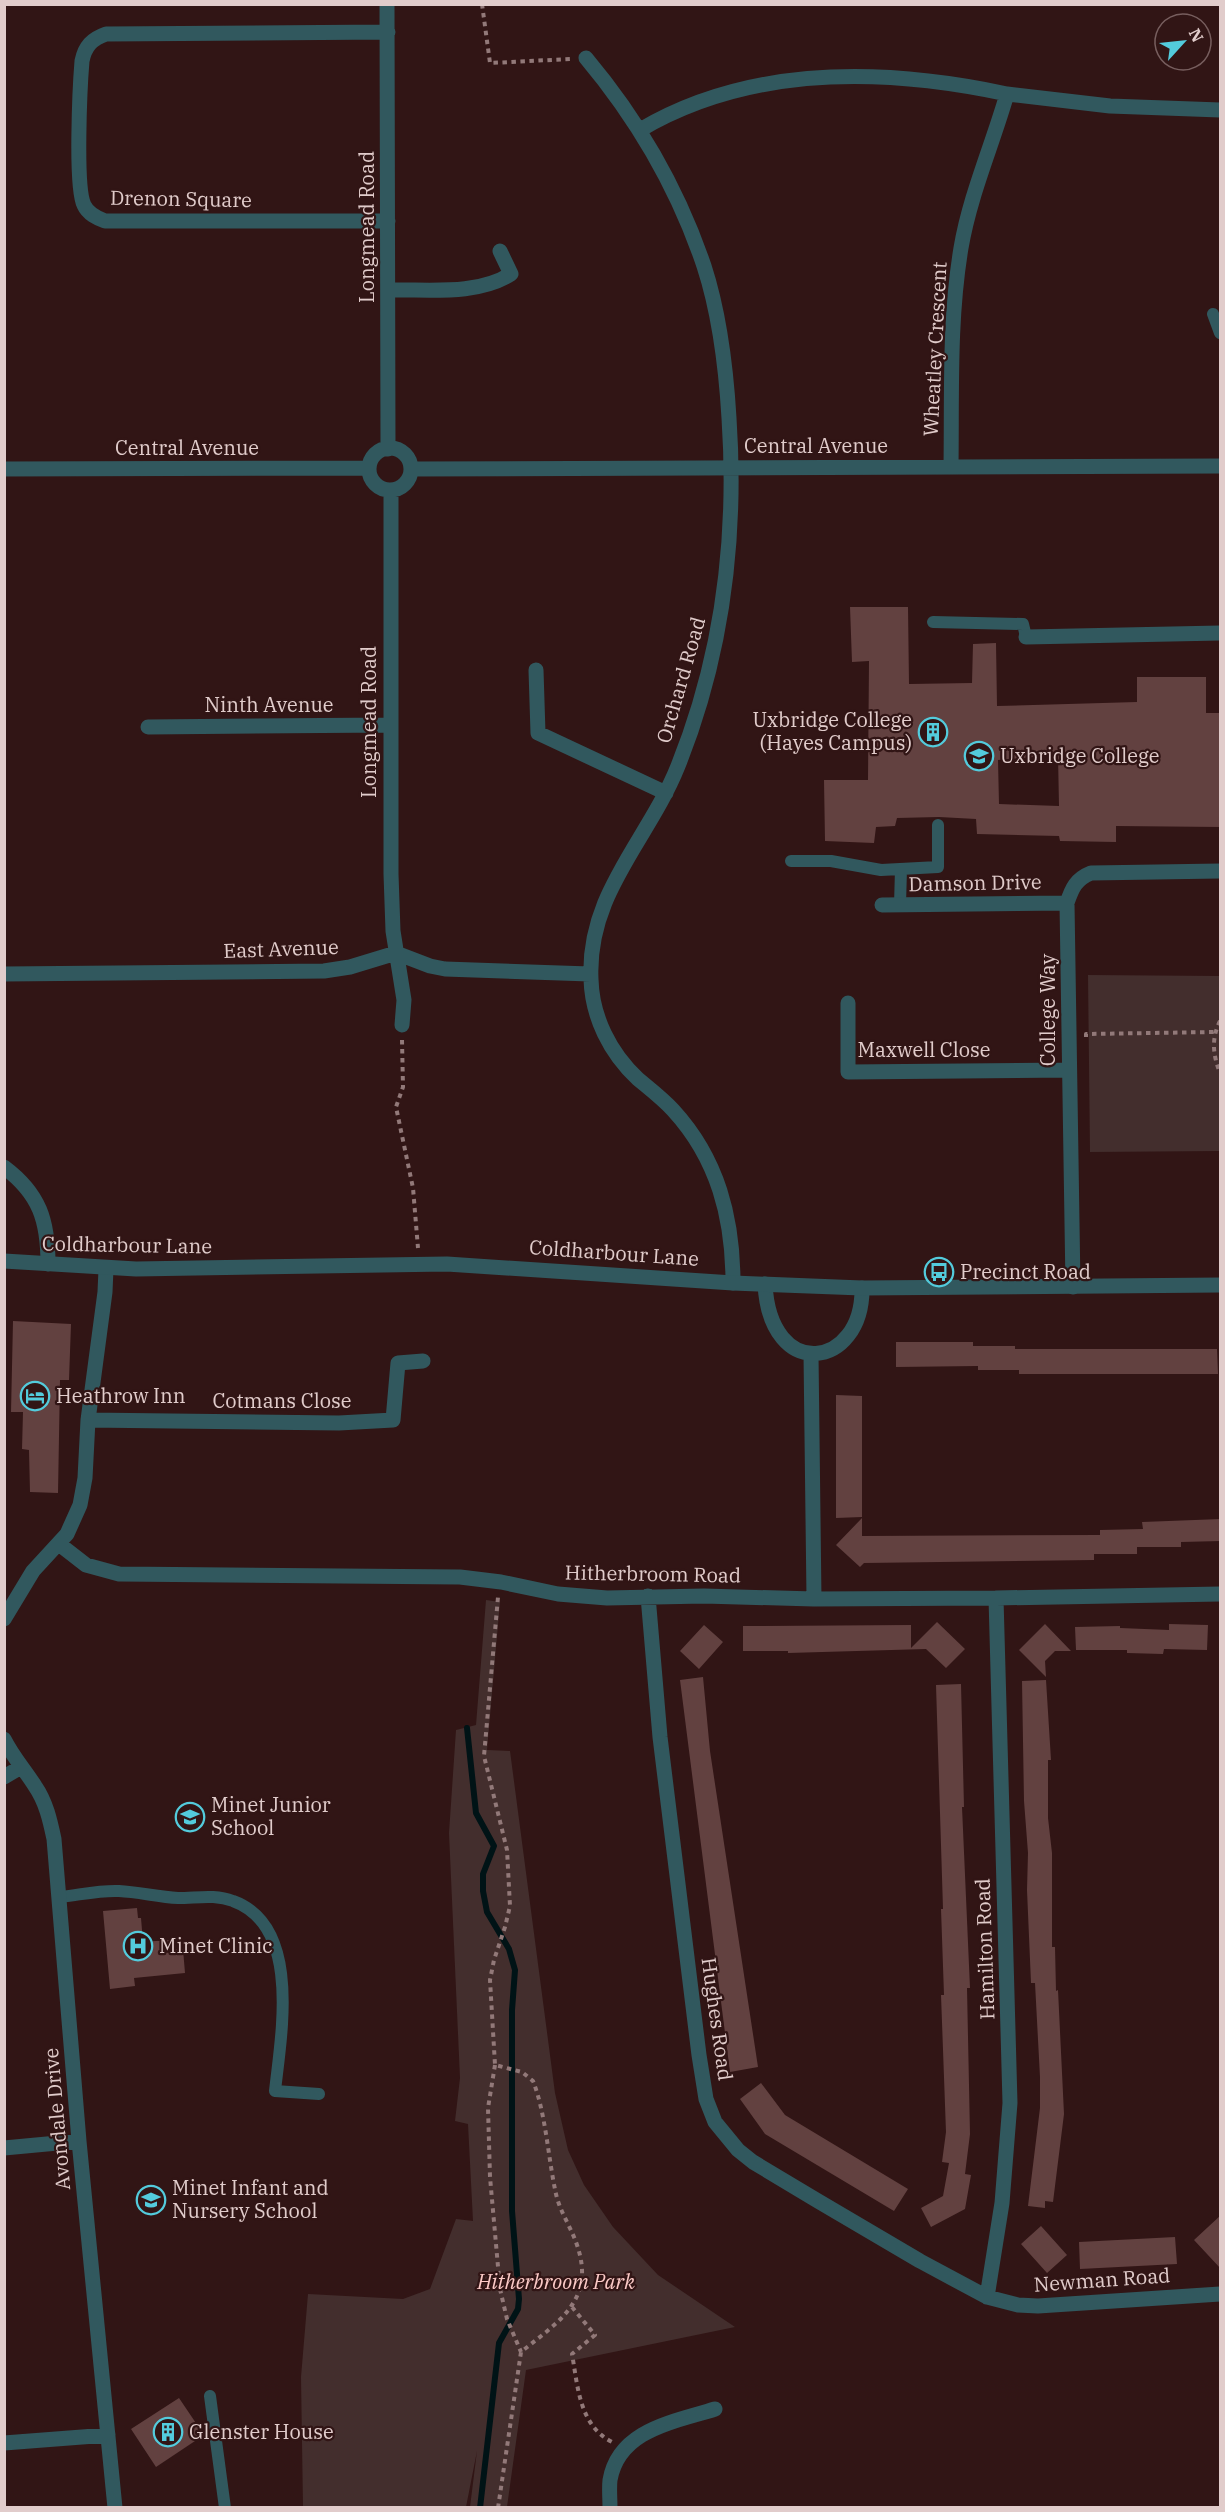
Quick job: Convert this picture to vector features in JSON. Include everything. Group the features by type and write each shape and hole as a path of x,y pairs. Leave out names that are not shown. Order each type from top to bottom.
{"street":[{"name":"Longmead Road","path":"387,4 388,448"},
{"name":"Drenon Square","path":"388,32 106,34 97,37 87,47 82,61 80,179 84,205 93,215 105,221 388,221"},
{"name":"Orchard Road","path":"586,58 640,130 678,200 704,267 725,366 732,468 732,527 717,639 699,706 666,793 607,892 594,937 590,974 594,1008 612,1047 627,1068 673,1110 714,1174 722,1192 729,1221 733,1283"},
{"path":"640,130 668,115 709,98 765,84 880,76 949,83 1006,94 1110,106 1221,110"},
{"name":"Wheatley Crescent","path":"951,467 953,332 958,268 975,191 1006,94"},
{"path":"388,290 474,288 492,283 511,274 500,250"},
{"path":"388,448 400,450 411,469 405,484 391,490 375,484 369,468 378,453 388,448"},
{"name":"Central Avenue","path":"411,469 1221,466"},
{"name":"Central Avenue","path":"4,469 369,468"},
{"name":"Longmead Road","path":"391,490 391,905 404,1000 402,1025"},
{"path":"1026,637 1221,633"},
{"path":"536,670 538,733 666,793"},
{"name":"Ninth Avenue","path":"148,727 390,725"},
{"name":"College Way","path":"1073,1287 1068,903 1073,886 1091,873 1221,871"},
{"name":"Damson Drive","path":"882,905 1068,903"},
{"path":"396,953 430,966 445,969 590,974"},
{"name":"East Avenue","path":"4,974 324,971 356,966 396,953"},
{"name":"Maxwell Close","path":"848,1003 848,1072 1069,1070"},
{"path":"4,1167 22,1181 35,1197 48,1240 48,1264"},
{"name":"Coldharbour Lane","path":"4,1262 106,1269 419,1264 524,1268 733,1283 862,1288 1221,1285"},
{"path":"4,1619 33,1571 59,1544 72,1526 84,1492 88,1420 106,1269"},
{"path":"765,1284 768,1310 780,1337 796,1350 811,1354 831,1350 845,1337 860,1309 862,1288"},
{"path":"811,1354 814,1599"},
{"name":"Cotmans Close","path":"88,1420 339,1423 393,1420 398,1363 423,1361"},
{"name":"Hitherbroom Road","path":"59,1544 86,1565 118,1574 460,1577 582,1597 814,1599 1221,1594"},
{"name":"Hughes Road","path":"648,1596 660,1737 694,2015 704,2085 715,2122 728,2140 753,2162 909,2255 987,2297"},
{"name":"Hamilton Road","path":"987,2297 1002,2203 1010,2103 996,1598"},
{"name":"Avondale Drive","path":"4,1739 35,1786 48,1814 54,1839 79,2141 115,2508"},
{"path":"4,1777 21,1767"},
{"path":"4,2148 79,2141"},
{"name":"Newman Road","path":"987,2297 1018,2305 1038,2306 1221,2294"},
{"path":"610,2508 610,2481 624,2449 642,2434 715,2409"},
{"path":"4,2443 108,2435"}],"lane":[{"path":"1213,314 1221,333"},
{"path":"933,622 1023,624 1026,637"},
{"path":"791,861 831,861 870,868 938,867 938,825"},
{"path":"900,905 901,869"},
{"path":"60,1897 116,1891 179,1898 210,1896 231,1900 253,1910 269,1932 279,1959 284,2018 275,2091 319,2094"},
{"path":"210,2396 225,2508"}],"path":[{"path":"483,4 490,63 586,58"},
{"path":"1221,1021 1215,1032 1214,1051 1221,1073"},
{"path":"402,1025 403,1087 396,1107 414,1188 419,1264"},
{"path":"1069,1038 1086,1038 1086,1034 1215,1032"},
{"path":"498,2508 521,2352 507,2319 500,2289 490,2177 488,2108 495,2065 490,1980 498,1943 510,1906 507,1850 484,1756 494,1630 501,1582"},
{"path":"495,2065 522,2072 533,2081 558,2205 577,2244 581,2262 582,2279 572,2307 521,2352"},
{"path":"572,2307 595,2335 572,2354 580,2402 585,2415 599,2435 624,2449"}],"green space":[{"path":"1088,975 1220,976 1220,1151 1090,1152"},
{"name":"Hitherbroom Park","path":"486,1600 500,1602 487,1750 510,1751 555,2093 568,2150 584,2185 613,2227 658,2275 735,2327 526,2370 507,2507 470,2507 477,2451 466,2507 303,2507 301,2377 308,2294 403,2299 430,2289 456,2219 473,2221 468,2124 455,2121 460,2078 449,1833 456,1730 476,1725"}],"building":[{"path":"850,607 908,607 909,684 972,683 973,644 996,643 997,706 1137,702 1137,677 1206,677 1206,713 1221,713 1221,827 1116,826 1116,842 1060,841 1059,836 977,834 976,819 897,818 895,826 876,827 874,843 825,841 824,780 868,780 869,661 852,662","holes":["1058,755 1059,806 999,804 998,760"]},
{"name":"Heathrow Inn","path":"13,1321 71,1324 69,1380 60,1380 58,1493 30,1492 29,1450 22,1449 23,1412 11,1412"},
{"path":"896,1342 973,1342 973,1346 1015,1346 1015,1349 1217,1349 1218,1374 1019,1374 1019,1370 978,1370 978,1366 896,1367"},
{"path":"836,1395 862,1396 862,1517 836,1518"},
{"path":"862,1518 862,1536 1100,1535 1100,1530 1143,1529 1142,1522 1221,1519 1221,1541 1181,1542 1181,1547 1137,1547 1137,1554 1094,1554 1094,1560 864,1563 860,1567 836,1545"},
{"path":"937,1622 965,1649 946,1668 926,1649 788,1653 788,1651 743,1651 743,1626 911,1625 911,1648"},
{"path":"1045,1624 1071,1651 1055,1651 1045,1661 1046,1677 1019,1650"},
{"path":"1169,1624 1208,1625 1207,1650 1164,1649 1163,1654 1127,1653 1127,1650 1076,1650 1075,1627 1120,1626 1120,1628 1169,1630"},
{"path":"704,1625 723,1642 699,1669 680,1651"},
{"path":"703,1677 710,1751 758,2067 730,2072 680,1680"},
{"path":"1046,1680 1051,1760 1048,1760 1048,1818 1052,1853 1052,1947 1055,1947 1064,2114 1053,2202 1045,2201 1045,2208 1028,2206 1040,2108 1040,2077 1035,1983 1031,1983 1022,1681"},
{"path":"961,1684 964,1807 962,1807 970,1988 967,1988 970,2134 965,2174 971,2175 965,2209 931,2227 921,2208 943,2196 949,2163 942,2162 946,2132 941,1995 944,1995 941,1909 943,1909 936,1685"},
{"name":"Minet Clinic","path":"137,1908 138,1918 141,1918 143,1942 169,1940 170,1950 183,1949 185,1973 134,1978 135,1986 110,1989 103,1911"},
{"path":"761,2083 785,2115 908,2189 894,2211 765,2134 740,2099"},
{"path":"1221,2215 1221,2269 1194,2240"},
{"path":"1041,2226 1067,2255 1047,2273 1021,2244"},
{"path":"1175,2237 1177,2264 1080,2269 1079,2242"},
{"name":"Glenster House","path":"179,2398 204,2435 156,2467 131,2429"}],"waterway":[{"path":"467,1728 476,1813 494,1846 483,1874 487,1912 509,1949 515,1970 512,2010 512,2211 519,2299 518,2309 499,2343 480,2508"}],"place":[{"name":"Uxbridge College (Hayes Campus)","path":"933,732"},
{"name":"Uxbridge College","path":"979,756"},
{"name":"Precinct Road","path":"939,1272"},
{"name":"Heathrow Inn","path":"35,1396"},
{"name":"Minet Junior School","path":"190,1817"},
{"name":"Minet Clinic","path":"138,1946"},
{"name":"Minet Infant and Nursery School","path":"151,2200"},
{"name":"Glenster House","path":"168,2432"}]}
